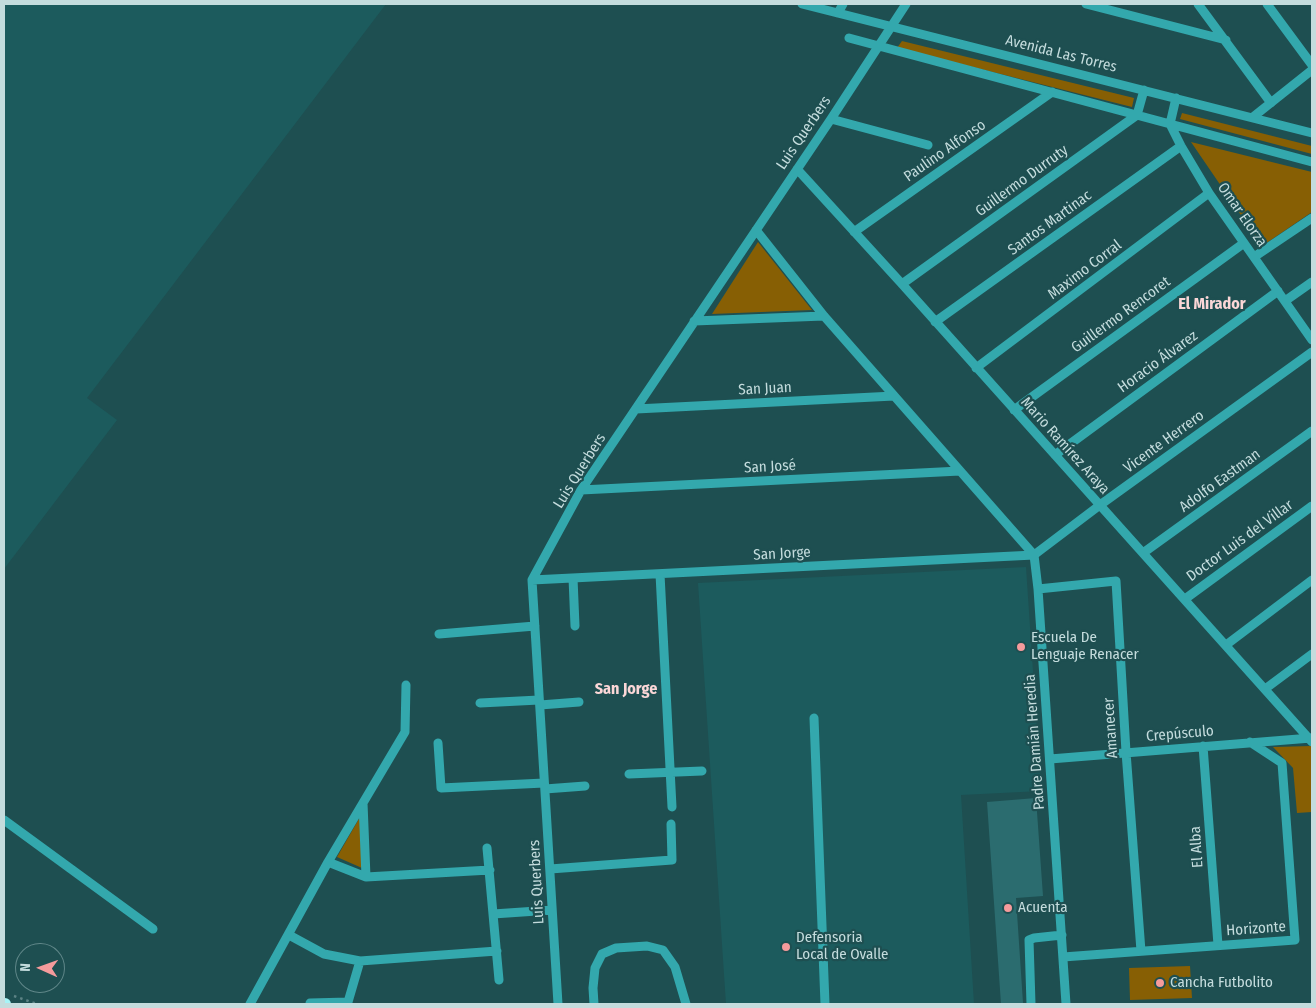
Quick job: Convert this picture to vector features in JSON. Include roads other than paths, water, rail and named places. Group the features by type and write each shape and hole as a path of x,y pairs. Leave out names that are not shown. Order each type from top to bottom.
{"street":[{"name":"Avenida Las Torres","path":"802,4 1312,132"},
{"path":"838,12 844,4"},
{"name":"Luis Querbers","path":"558,1004 532,580 581,490 831,119 906,4"},
{"path":"1086,4 1226,40"},
{"path":"1198,4 1271,103"},
{"path":"1267,4 1312,65"},
{"path":"849,38 1312,162"},
{"path":"1252,117 1312,70"},
{"path":"1137,115 1144,90"},
{"name":"Paulino Alfonso","path":"854,232 1052,92"},
{"path":"1170,124 1176,98"},
{"name":"Guillermo Durruty","path":"902,284 1137,115"},
{"path":"831,119 928,145"},
{"name":"Omar Elorza","path":"1170,124 1209,194 1312,340"},
{"name":"Santos Martinac","path":"935,322 1181,146"},
{"name":"Mario Ramírez Araya","path":"797,169 1311,739"},
{"name":"Maximo Corral","path":"976,368 1209,194"},
{"path":"1254,257 1312,218"},
{"path":"756,230 824,316 1034,555"},
{"name":"Guillermo Rencoret","path":"1014,410 1244,244"},
{"path":"1285,301 1312,282"},
{"name":"Horacio Álvarez","path":"1055,455 1278,291"},
{"path":"694,321 824,316"},
{"name":"Vicente Herrero","path":"1034,555 1312,352"},
{"name":"San Juan","path":"636,409 894,396"},
{"name":"Adolfo Eastman","path":"1143,553 1312,431"},
{"name":"San José","path":"581,490 960,471"},
{"name":"Doctor Luis del Villar","path":"1185,600 1312,506"},
{"name":"San Jorge","path":"532,580 1034,555"},
{"name":"Padre Damián Heredia","path":"1034,555 1038,589 1066,1004"},
{"path":"660,574 672,807"},
{"path":"573,578 575,626"},
{"path":"1226,645 1312,580"},
{"name":"Amanecer","path":"1038,589 1116,581 1126,752 1141,951"},
{"path":"439,634 535,626"},
{"path":"1265,689 1312,654"},
{"path":"250,1004 328,862 405,732 406,685"},
{"path":"480,703 579,702"},
{"path":"814,718 825,1004"},
{"name":"Crepúsculo","path":"1050,759 1250,742 1311,739"},
{"name":"Horizonte","path":"1063,956 1295,940 1282,763 1250,742"},
{"path":"438,743 441,788 585,786"},
{"name":"El Alba","path":"1203,746 1218,945"},
{"path":"629,774 702,771"},
{"path":"363,802 366,877"},
{"path":"4,820 153,929"},
{"path":"550,869 672,860 671,824"},
{"path":"488,848 499,980"},
{"path":"328,862 366,877 490,870"},
{"path":"493,914 552,910"},
{"path":"289,935 324,954 360,961 497,951"},
{"path":"1031,1004 1029,940 1062,935"},
{"path":"594,1004 595,968 602,954 616,948 647,946 664,950 675,967 686,1004"},
{"path":"310,1003 348,1002 360,961"}],"place":[{"name":"Escuela De Lenguaje Renacer","path":"1021,647"},
{"name":"Acuenta","path":"1008,908"},
{"name":"Defensoria Local de Ovalle","path":"786,947"},
{"name":"Cancha Futbolito","path":"1160,983"}],"district":[{"name":"El Mirador","path":"1212,305"},
{"name":"San Jorge","path":"626,690"}]}
